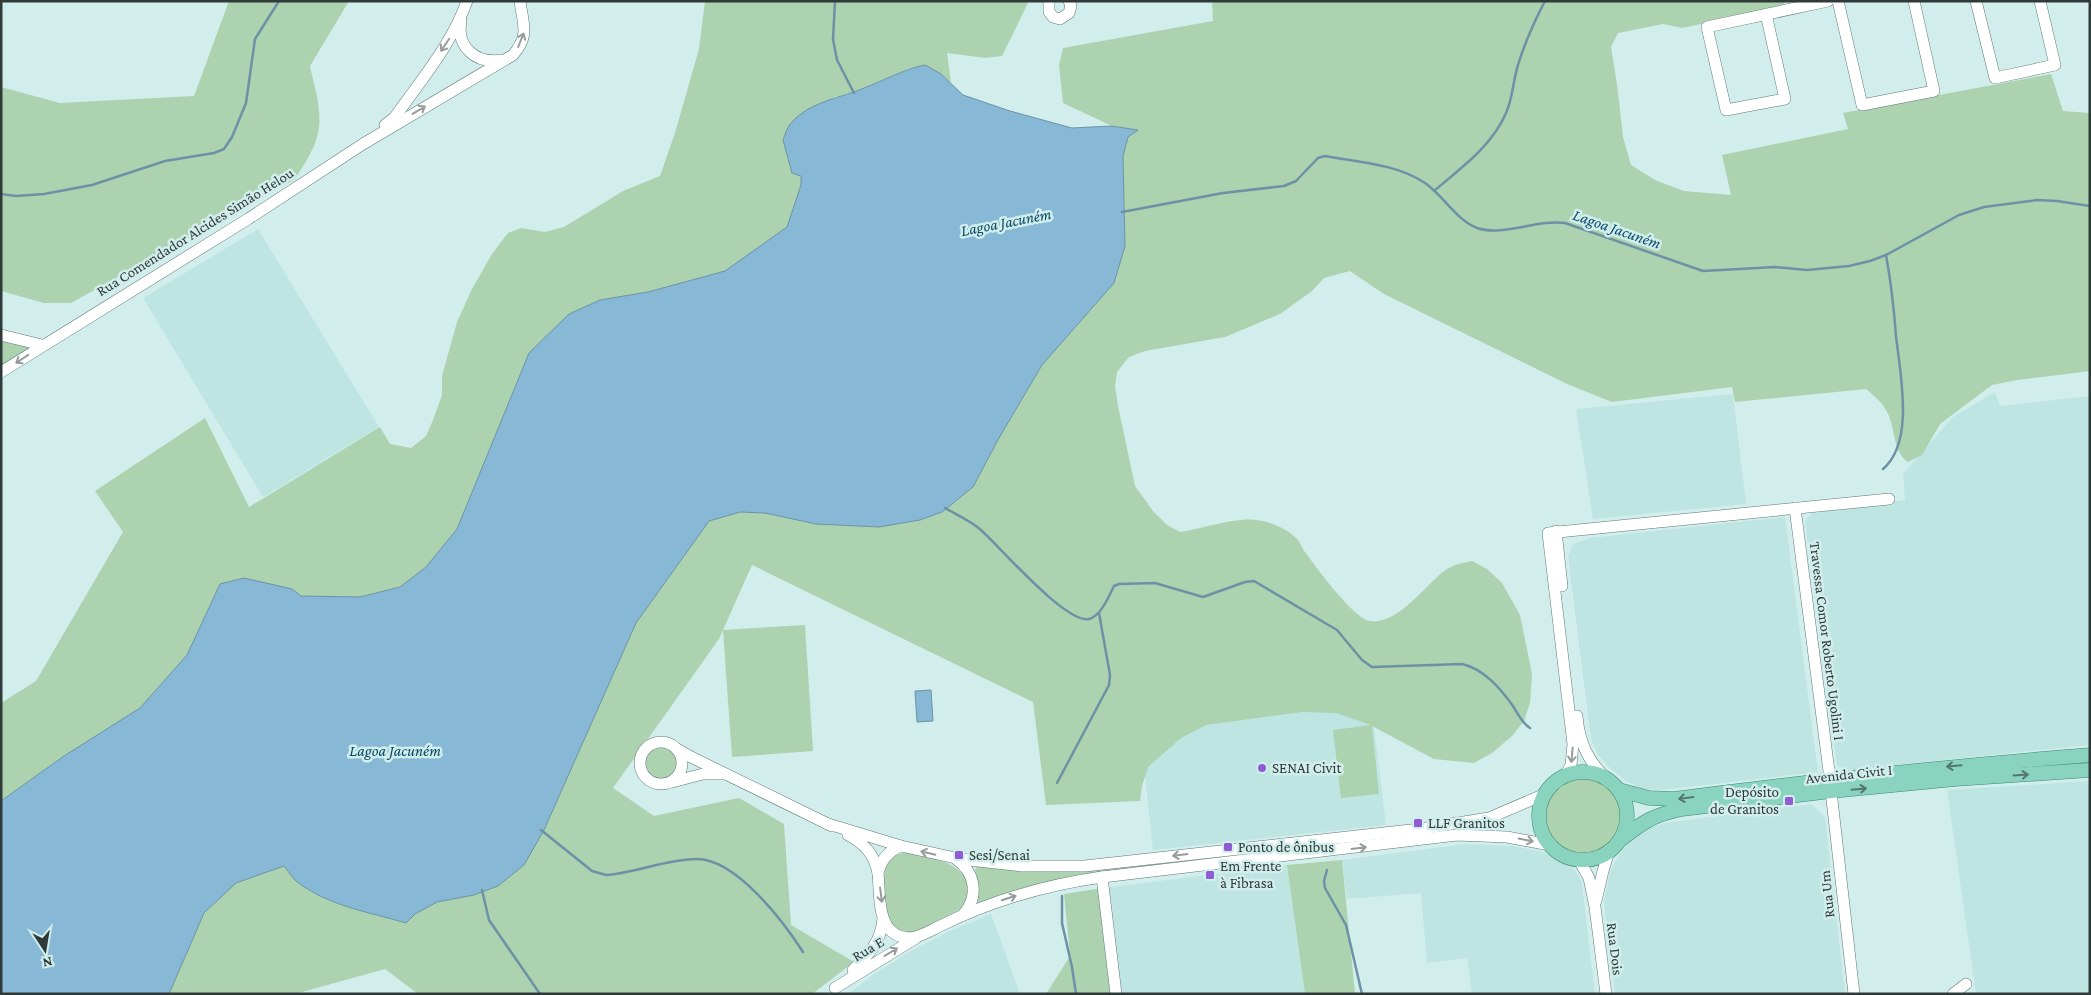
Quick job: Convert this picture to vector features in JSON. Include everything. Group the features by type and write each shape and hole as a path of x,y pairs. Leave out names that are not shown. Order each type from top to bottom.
{"main road":[{"name":"Avenida Civit I","path":"1620,840 1645,820 1664,813 1950,766 2090,755"},
{"name":"Avenida Civit I","path":"1619,790 1649,798 1674,799 1830,785 2090,770"},
{"path":"1587,772 1608,780 1619,790 1625,802 1626,828 1620,840 1609,851 1598,857 1579,860 1563,855 1550,845 1543,834 1540,823 1540,807 1546,794 1554,784 1565,776 1587,772"}],"street":[{"name":"Rua Comendador Alcides Simão Helou","path":"466,1 459,28 465,47 472,55 481,60 491,62 502,60"},
{"name":"Rua Comendador Alcides Simão Helou","path":"363,144 395,117 474,1"},
{"path":"510,1 522,13"},
{"name":"Rua Comendador Alcides Simão Helou","path":"1,372 363,144 513,54 525,36 525,24 520,1"},
{"path":"1050,1 1048,8 1050,15 1060,19 1069,13 1071,6 1069,1"},
{"path":"1766,14 1785,99 1726,110 1707,27 1766,14 1828,1"},
{"path":"1838,1 1862,105 1934,91 1914,1"},
{"path":"1976,1 1995,78 2056,65 2040,1"},
{"path":"1,335 42,345"},
{"path":"1552,532 1889,499"},
{"name":"Travessa Comor Roberto Ugolini I","path":"1795,508 1830,785"},
{"path":"1552,532 1573,744 1571,765 1565,776"},
{"path":"1552,532 1577,723 1583,745 1594,768 1608,780"},
{"path":"726,774 703,774 661,785 651,782 644,776 640,762 642,752 654,743 669,743 677,749 825,823 865,846 873,856 878,873 883,919 888,928 895,934 906,938 917,937 963,915 1017,896 1059,885 1102,877 1457,835 1507,837 1550,845"},
{"path":"670,782 678,776 682,767 682,758 677,749"},
{"name":"Rua Um","path":"1830,785 1854,994"},
{"path":"825,823 901,846 956,858 1036,866 1078,866 1420,829 1489,818 1546,794"},
{"path":"878,873 885,857 892,850 901,846"},
{"name":"Rua Dois","path":"1595,908 1602,871 1609,851"},
{"path":"956,858 968,870 974,886 970,905 963,915"},
{"name":"Rua Dois","path":"1579,860 1589,878 1595,908 1606,994"},
{"path":"1102,877 1116,994"},
{"name":"Rua E","path":"831,991 875,946 881,934 883,919"},
{"name":"Rua E","path":"831,991 917,937"},
{"path":"1953,994 1966,984"}],"shaded area":[{"path":"258,229 379,427 263,497 143,298"},
{"path":"1995,392 2000,406 2090,396 2090,745 1845,770 1837,765 1805,521 1813,513 1905,500 1903,474 1953,417"},
{"path":"1733,394 1746,504 1593,519 1576,409"},
{"path":"1785,517 1818,772 1662,790 1643,789 1626,781 1598,755 1591,739 1568,556 1573,544 1590,538"},
{"name":"SENAI Civit","path":"1369,687 1386,825 1153,850 1138,711"},
{"path":"2090,781 2090,994 1976,994 1947,790"},
{"path":"1811,804 1825,817 1845,994 1615,994 1604,902 1610,872 1619,855 1631,840 1642,831 1664,823"},
{"path":"1466,844 1512,846 1543,852 1575,870 1582,883 1595,994 1472,994 1467,958 1427,963 1421,893 1347,899 1342,860"},
{"path":"1287,865 1305,994 1117,994 1103,888"},
{"path":"991,914 1020,994 848,994 909,952 950,931"}],"green space":[{"path":"229,1 349,1 310,66 319,107 319,128 313,148 295,179 71,303 44,303 1,291 1,87 60,103 194,96"},
{"path":"705,1 1029,1 1002,56 985,58 947,53 951,83 941,74 925,65 908,69 861,89 835,97 809,109 790,123 802,176 801,185 787,227 725,271 648,292 600,300 542,340 529,353 457,529 426,567 400,587 360,597 301,596 292,589 220,584 187,655 140,708 64,756 1,801 1,703 36,681 123,532 95,491 205,418 249,507 380,427 390,444 411,448 426,436 442,395 442,376 457,322 472,289 492,254 508,233 521,228 545,232 564,227 623,191 660,176 675,133 699,49"},
{"path":"1212,1 1787,1 1780,7 1682,28 1663,24 1618,33 1611,47 1623,137 1631,165 1655,180 1684,191 1731,195 1722,155 1848,129 1843,113 2051,74 2063,111 2090,113 2090,371 1992,385 1940,424 1922,455 1908,462 1903,458 1897,447 1891,422 1885,408 1866,389 1735,402 1732,387 1612,402 1567,384 1384,294 1350,271 1324,278 1312,291 1280,314 1225,337 1145,351 1129,357 1117,372 1115,386 1135,486 1153,511 1167,525 1180,532 1239,520 1267,522 1284,529 1298,540 1317,569 1345,602 1363,618 1370,621 1380,621 1400,611 1450,567 1472,561 1487,569 1502,583 1520,615 1532,674 1530,703 1524,721 1512,736 1492,753 1474,763 1434,759 1372,726 1379,794 1341,798 1333,730 1371,725 1336,713 1302,712 1206,725 1181,738 1148,767 1140,801 1046,805 1033,702 752,565 719,639 613,788 654,816 739,798 784,824 791,925 854,962 812,994 418,994 385,969 295,994 169,994 204,913 236,883 284,866 296,879 324,897 340,904 406,923 415,914 437,902 474,895 498,886 524,865 544,830 636,623 709,521 739,512 765,513 816,524 879,527 920,520 942,512 973,487 1042,365 1114,283 1125,222 1123,156 1128,137 1138,130 1112,126 1063,103 1059,65 1063,48 1213,21"},
{"path":"1,339 35,346 1,367"},
{"path":"805,625 813,751 732,757 723,630"},
{"path":"661,744 674,750 680,763 674,776 661,782 648,776 642,763 648,750"},
{"path":"1583,779 1597,782 1609,790 1617,802 1620,816 1617,830 1609,842 1597,850 1583,853 1569,850 1557,842 1549,830 1546,816 1549,802 1557,790 1569,782"},
{"path":"908,853 951,865 964,876 968,884 967,897 960,909 926,928 909,933 900,931 890,922 887,912 884,876 885,868 892,857"},
{"path":"1220,856 1220,859 978,903 977,899 975,870 977,866"},
{"path":"1342,860 1355,994 1305,994 1287,865"},
{"path":"1103,888 1117,994 1046,994 1070,956 1064,894"}],"water":[{"name":"Lagoa Jacuném","path":"925,65 941,74 963,95 1010,111 1072,128 1111,126 1138,130 1128,137 1123,156 1125,246 1114,283 1042,365 973,487 942,512 920,520 879,527 816,524 765,513 740,512 709,521 636,623 544,830 524,865 498,886 474,895 437,902 415,914 406,923 321,897 296,881 284,866 236,883 204,913 169,994 1,994 1,801 64,756 140,708 187,655 220,584 244,578 292,589 301,596 360,597 400,587 426,567 457,529 529,353 569,314 600,300 648,292 725,271 787,227 801,185 801,176 792,173 783,140 791,123 807,110 825,101"},
{"path":"931,690 933,721 917,722 915,691"}],"waterway":[{"path":"1,194 16,196 44,194 92,185 165,161 214,153 224,149 232,137 246,103 255,39 279,1"},
{"path":"835,1 833,39 837,60 854,93"},
{"path":"1434,191 1475,156 1500,125 1512,95 1516,71 1524,48 1533,24 1545,1"},
{"name":"Lagoa Jacuném","path":"1122,212 1223,193 1284,186 1296,181 1318,158 1325,156 1390,168 1414,177 1432,188 1456,213 1477,228 1498,230 1543,223 1565,223 1703,271 1775,267 1807,270 1849,266 1886,255 1959,215 1984,207 2037,200 2090,206"},
{"path":"1883,469 1893,457 1899,442 1903,406 1886,255"},
{"path":"945,508 977,527 1050,598 1065,610 1079,617 1089,619 1097,614 1114,586 1119,584 1155,583 1203,597 1245,582 1254,581 1337,630 1362,660 1372,667 1462,664 1477,670 1497,686 1522,721 1530,728"},
{"path":"1057,783 1109,685 1110,675 1099,613"},
{"path":"541,830 592,871 606,875 685,860 697,859 712,862 727,869 757,894 783,924 803,952"},
{"path":"1327,870 1324,881 1325,888 1346,925 1362,994"},
{"path":"482,890 489,920 540,994"},
{"path":"1062,896 1062,923 1076,994"}],"place":[{"name":"SENAI Civit","path":"1262,768"},
{"name":"Depósito de Granitos","path":"1789,801"},
{"name":"LLF Granitos","path":"1418,823"},
{"name":"Ponto de ônibus","path":"1228,847"},
{"name":"Sesi/Senai","path":"959,855"},
{"name":"Em Frente à Fibrasa","path":"1210,875"}]}
